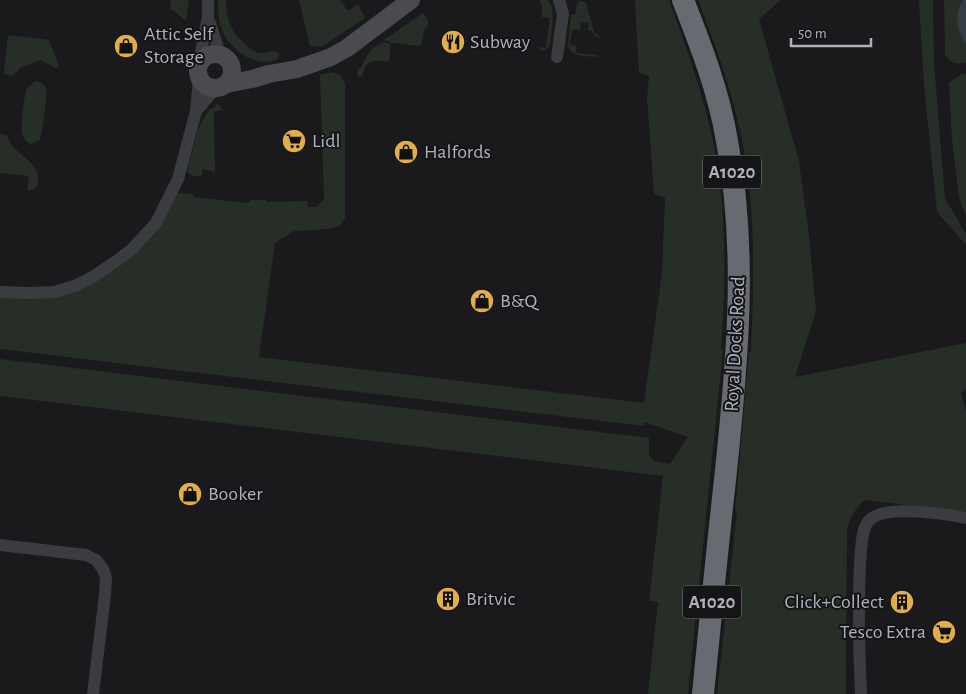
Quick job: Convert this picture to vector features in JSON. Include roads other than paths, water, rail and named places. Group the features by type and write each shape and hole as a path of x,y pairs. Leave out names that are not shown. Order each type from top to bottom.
{"highway":[{"name":"Royal Docks Road","path":"683,0 703,52 727,139 737,222 739,264 736,351 703,694"}],"street":[{"path":"0,292 49,293 76,285 94,276 131,250 156,223 178,179 196,111 199,70 208,17 208,0"},
{"path":"269,74 251,70 214,53 208,54 203,58 199,70 204,84 209,87 252,80 269,74 298,69 331,57 347,48 411,0"},
{"path":"557,57 563,14 560,0"},
{"path":"196,111 230,79 232,74 232,68 225,58 208,17"},
{"path":"861,694 859,581 863,537 867,523 874,516 887,512 919,512 966,518"},
{"path":"0,544 86,555 96,560 101,566 106,578 105,595 93,694"}],"place":[{"name":"Subway","path":"453,42"},
{"name":"Attic Self Storage","path":"126,46"},
{"name":"Lidl","path":"294,141"},
{"name":"Halfords","path":"406,152"},
{"name":"B&Q","path":"482,301"},
{"name":"Booker","path":"190,494"},
{"name":"Britvic","path":"448,599"},
{"name":"Click+Collect","path":"902,602"},
{"name":"Tesco Extra","path":"944,632"}]}
